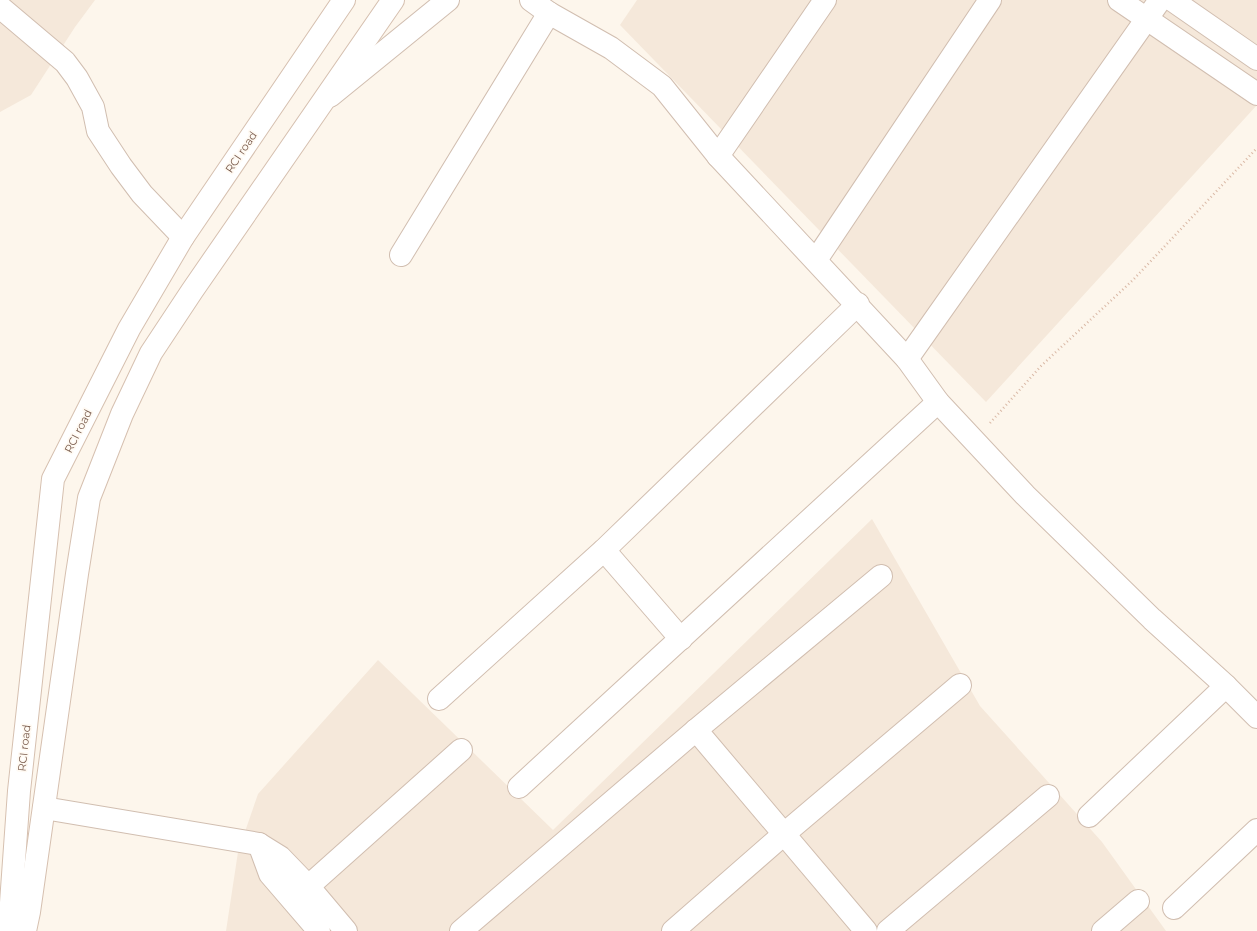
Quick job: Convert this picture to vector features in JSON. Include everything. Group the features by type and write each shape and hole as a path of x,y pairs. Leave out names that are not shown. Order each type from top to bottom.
{"street":[{"name":"RCI road","path":"9,931 19,791 53,479 129,329 183,237 344,0"},
{"path":"25,931 89,498 119,421 151,353 192,291 393,0"},
{"path":"323,102 448,0"},
{"path":"531,0 549,13 611,48 662,86 718,156 907,358 938,402 974,441 1025,495 1152,620 1226,686 1257,717"},
{"path":"718,156 825,0"},
{"path":"816,260 990,0"},
{"path":"1119,0 1257,94"},
{"path":"907,358 1160,0"},
{"path":"1172,0 1257,59"},
{"path":"0,7 64,62 77,78 93,107 98,131 121,166 142,194 183,237"},
{"path":"401,255 549,13"},
{"path":"439,699 604,550 858,304"},
{"path":"519,787 682,639 938,402"},
{"path":"604,550 682,639"},
{"path":"461,931 696,730 881,576"},
{"path":"673,931 784,834 960,685"},
{"path":"1089,816 1226,686"},
{"path":"696,730 866,931"},
{"path":"300,893 461,750"},
{"path":"888,931 1048,796"},
{"path":"44,808 259,844 280,857 319,931"},
{"path":"1174,908 1257,830"},
{"path":"300,893 346,931"},
{"path":"1103,931 1138,901"}],"path":[{"path":"974,441 1041,366 1132,280 1257,148"}],"shaded area":[{"path":"0,0 95,0 75,27 31,95 0,112"},
{"path":"637,0 1257,0 1257,105 986,402 620,25"},
{"path":"872,519 980,706 1102,842 1166,931 226,931 238,852 258,794 378,660 553,830"}]}
